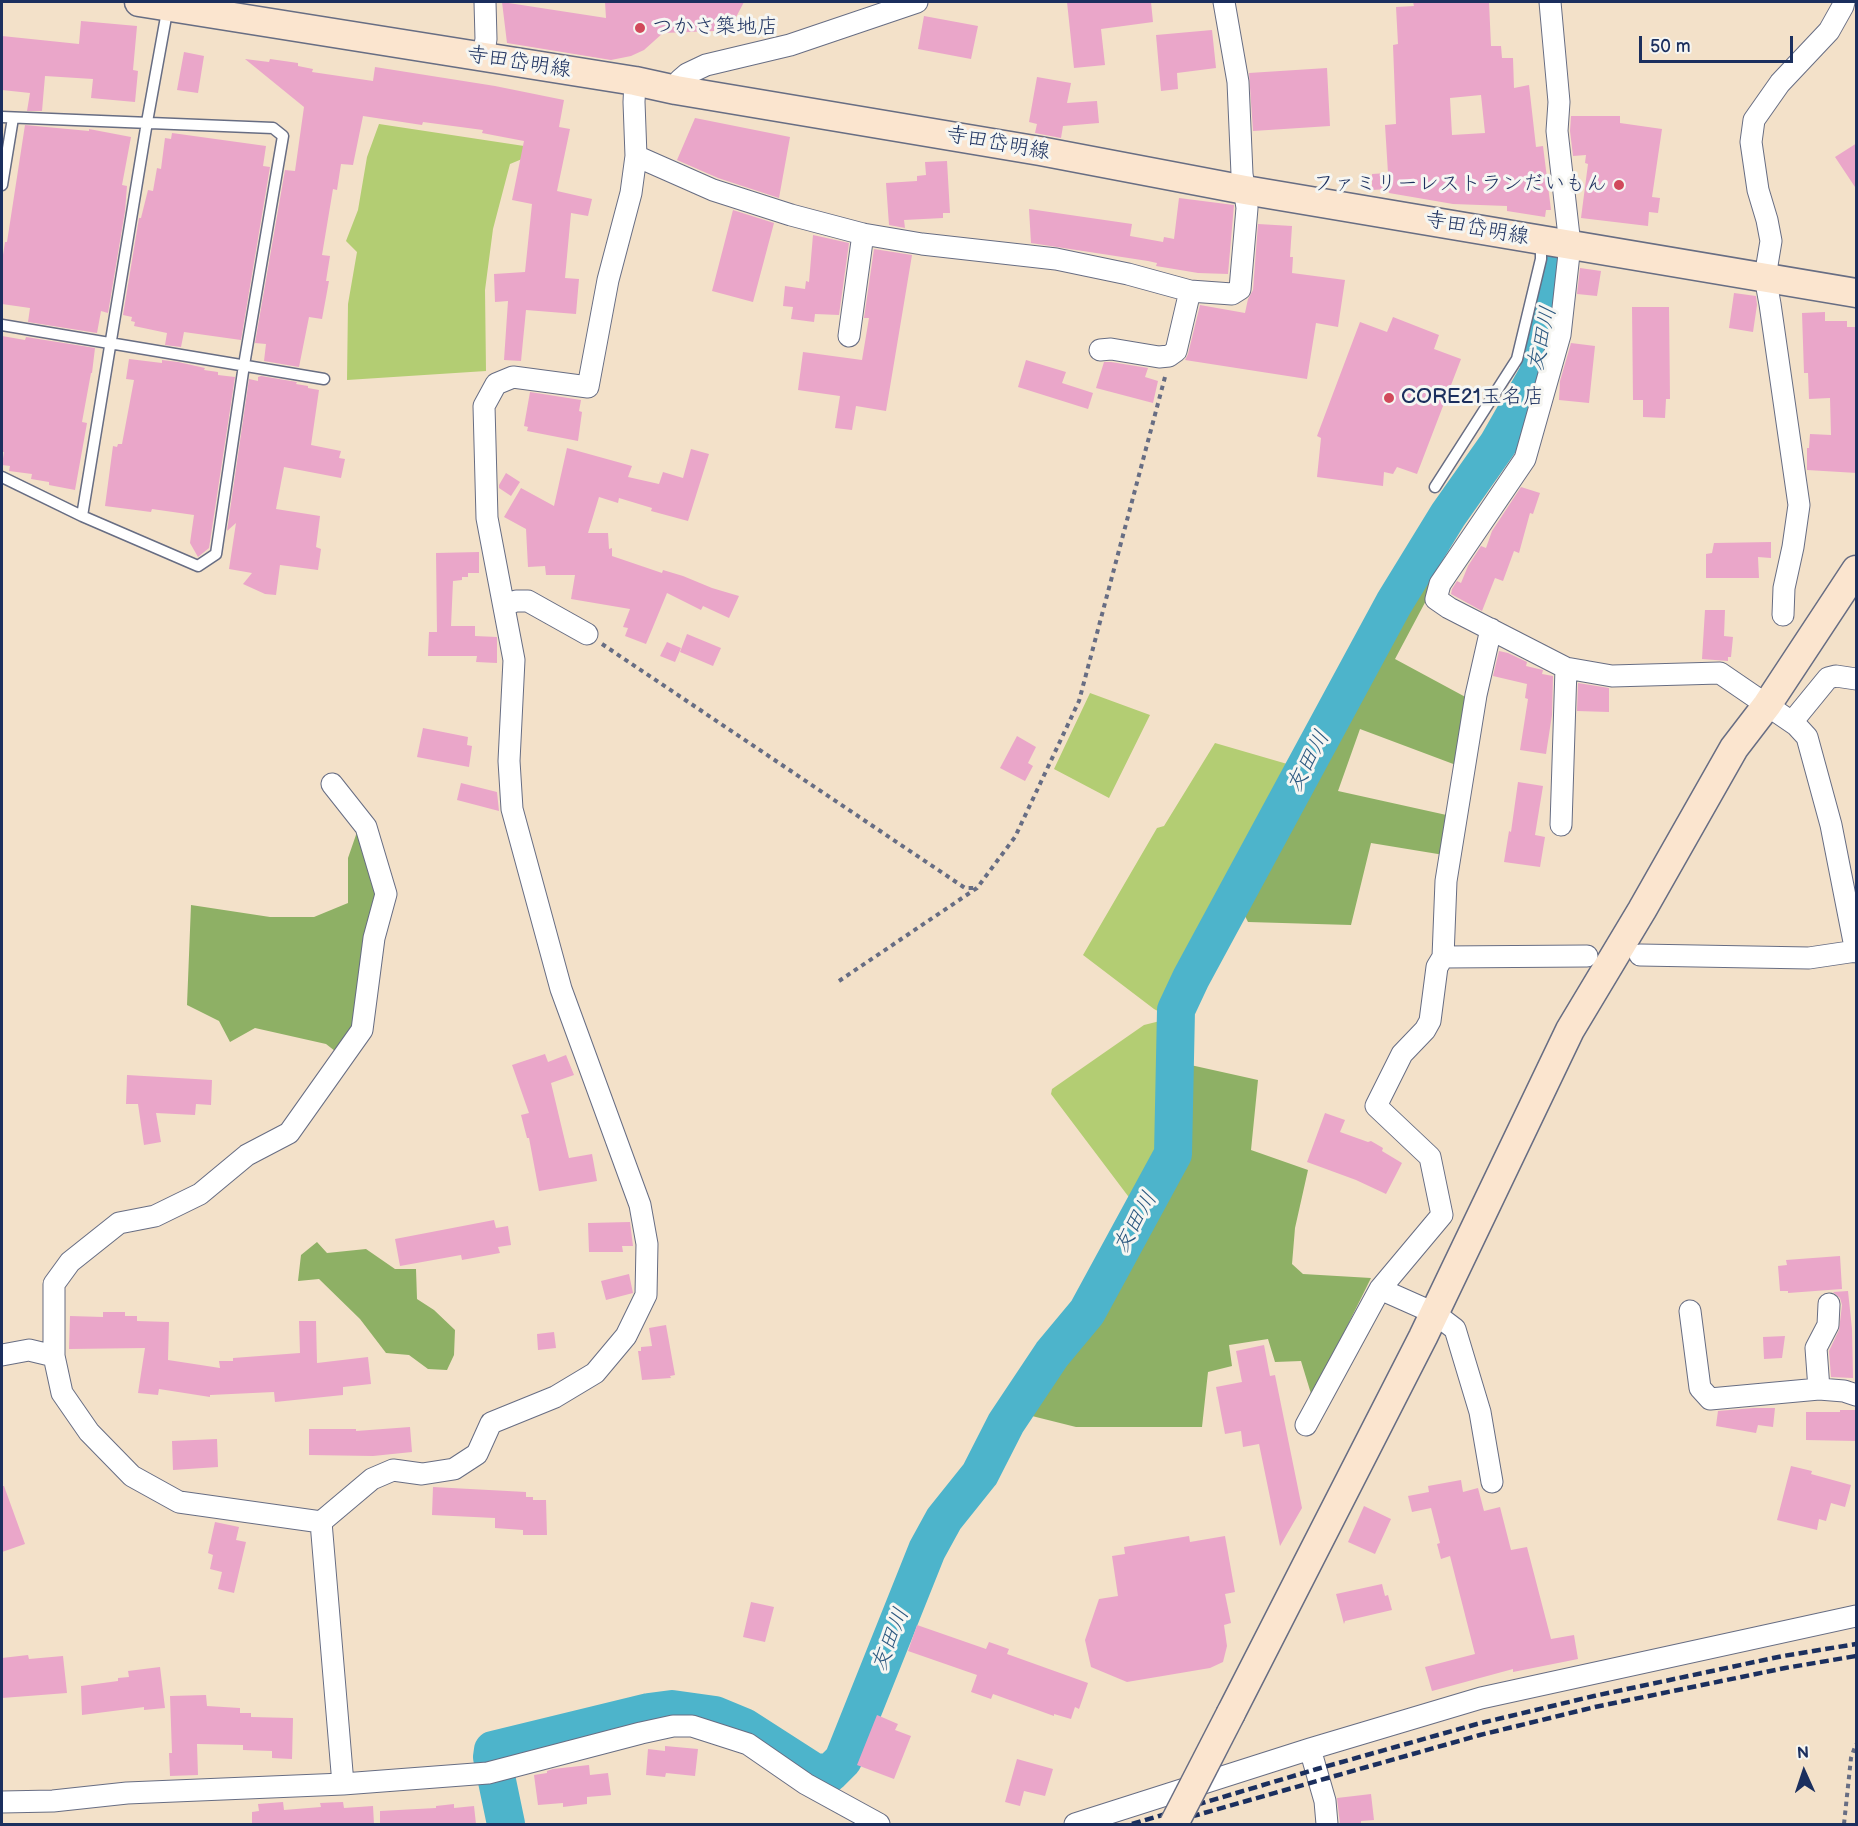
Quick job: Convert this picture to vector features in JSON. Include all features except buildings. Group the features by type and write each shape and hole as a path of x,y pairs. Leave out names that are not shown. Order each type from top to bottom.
{"main road":[{"name":"寺田岱明線","path":"139,2 635,81 676,90 1040,151 1245,190 1857,293"},
{"path":"1174,1824 1434,1313 1570,1030 1642,910 1734,748 1767,705 1857,570"}],"street":[{"path":"483,58 486,39 485,2"},
{"path":"676,90 680,80 687,74 706,65 790,45 917,2"},
{"path":"636,156 713,190 863,234 922,244 1056,259 1128,274 1190,291 1232,294 1240,289 1247,208 1242,174 1238,82 1224,2"},
{"path":"1550,2 1559,102 1557,131 1570,244 1560,335 1525,459 1440,584 1436,599 1449,609 1566,668 1612,676 1720,673 1792,722 1807,737 1831,825 1856,951 1809,958 1640,955"},
{"path":"1783,615 1784,588 1794,547 1799,505 1770,304 1764,277 1771,241 1753,163 1751,142 1754,120 1780,83 1829,31 1844,2"},
{"path":"332,784 366,827 386,894 374,938 362,1030 289,1133 247,1155 200,1194 155,1216 119,1223 70,1262 54,1284 54,1356 62,1393 89,1432 132,1476 178,1502 321,1522 372,1479 393,1470 422,1474 454,1470 477,1454 491,1423 555,1397 595,1373 626,1336 646,1295 646,1244 640,1205 561,988 512,809 509,761 514,660 488,518 484,406 496,384 513,377 588,387 608,280 631,193 636,156 635,81"},
{"path":"849,336 863,234"},
{"path":"1100,350 1111,349 1159,357 1169,356 1176,351 1190,291"},
{"path":"504,605 516,601 528,601 587,634"},
{"path":"1306,1425 1380,1289 1442,1215 1430,1157 1376,1106 1402,1054 1425,1030 1430,1021 1437,967 1443,957 1446,880 1476,694 1491,629"},
{"path":"1561,825 1566,668"},
{"path":"1792,722 1828,678 1836,676 1857,679"},
{"path":"1443,957 1587,956"},
{"path":"1380,1289 1434,1313 1455,1329 1480,1412 1492,1482"},
{"path":"1819,1389 1816,1348 1828,1325 1829,1305"},
{"path":"1690,1311 1700,1388 1710,1399 1819,1389 1844,1391 1857,1395"},
{"path":"2,1355 29,1350 54,1356"},
{"path":"321,1522 343,1784"},
{"path":"1075,1824 1310,1749 1480,1698 1857,1616"},
{"path":"2,1802 52,1801 127,1793 343,1784 494,1771 641,1733 673,1726 692,1726 748,1744 806,1784 879,1824"},
{"path":"1310,1749 1325,1801 1327,1824"}],"lane":[{"path":"82,516 168,6"},
{"path":"2,185 7,118 273,128 283,136 244,365 216,554 198,566 82,516 2,477"},
{"path":"1435,487 1517,359 1541,260 1541,240"},
{"path":"2,325 324,379"}],"path":[{"path":"839,981 977,888 1015,837 1079,701 1169,356"},
{"path":"587,634 965,888 977,888"},
{"path":"1844,1824 1851,1758 1857,1744"}],"green space":[{"path":"379,124 524,146 522,159 510,164 493,229 485,290 486,371 347,380 348,304 357,252 346,241 358,210 367,157"},
{"path":"1427,556 1438,578 1395,659 1471,700 1456,765 1360,729 1338,791 1451,816 1444,855 1371,843 1351,925 1248,922 1240,906 1254,873"},
{"path":"1090,693 1150,715 1109,798 1054,769"},
{"path":"1215,743 1301,768 1190,972 1169,1017 1154,1009 1083,955 1157,828 1164,826"},
{"path":"363,830 382,894 358,1029 335,1051 326,1044 255,1028 230,1042 219,1021 187,1005 191,905 270,917 314,917 348,903 348,858 357,832"},
{"path":"1168,1019 1168,1151 1131,1200 1051,1094 1052,1089 1144,1025"},
{"path":"1186,1064 1258,1080 1251,1150 1308,1170 1295,1228 1292,1264 1303,1274 1371,1278 1312,1397 1301,1361 1275,1362 1268,1339 1229,1345 1232,1366 1208,1372 1202,1427 1076,1427 1028,1415 1079,1341 1181,1155"},
{"path":"317,1242 327,1253 366,1249 395,1269 416,1269 417,1299 434,1310 455,1330 454,1355 447,1370 428,1369 409,1355 386,1353 360,1319 319,1279 298,1281 301,1255"}],"waterway":[{"name":"友田川","path":"506,1824 492,1757 493,1750 649,1712 672,1709 715,1715 744,1727 814,1772 830,1773 843,1760 927,1550 944,1519 980,1474 1006,1423 1052,1354 1087,1312 1173,1154 1176,1010 1191,978 1394,603 1448,515 1498,444 1538,374 1558,263"}],"railway":[{"path":"1132,1824 1477,1724 1594,1696 1783,1656 1856,1644"},
{"path":"1165,1824 1480,1735 1595,1707 1785,1668 1856,1656"}],"place":[{"name":"つかさ築地店","path":"640,28"},
{"name":"ファミリーレストランだいもん","path":"1619,185"},
{"name":"CORE21玉名店","path":"1389,398"}]}
